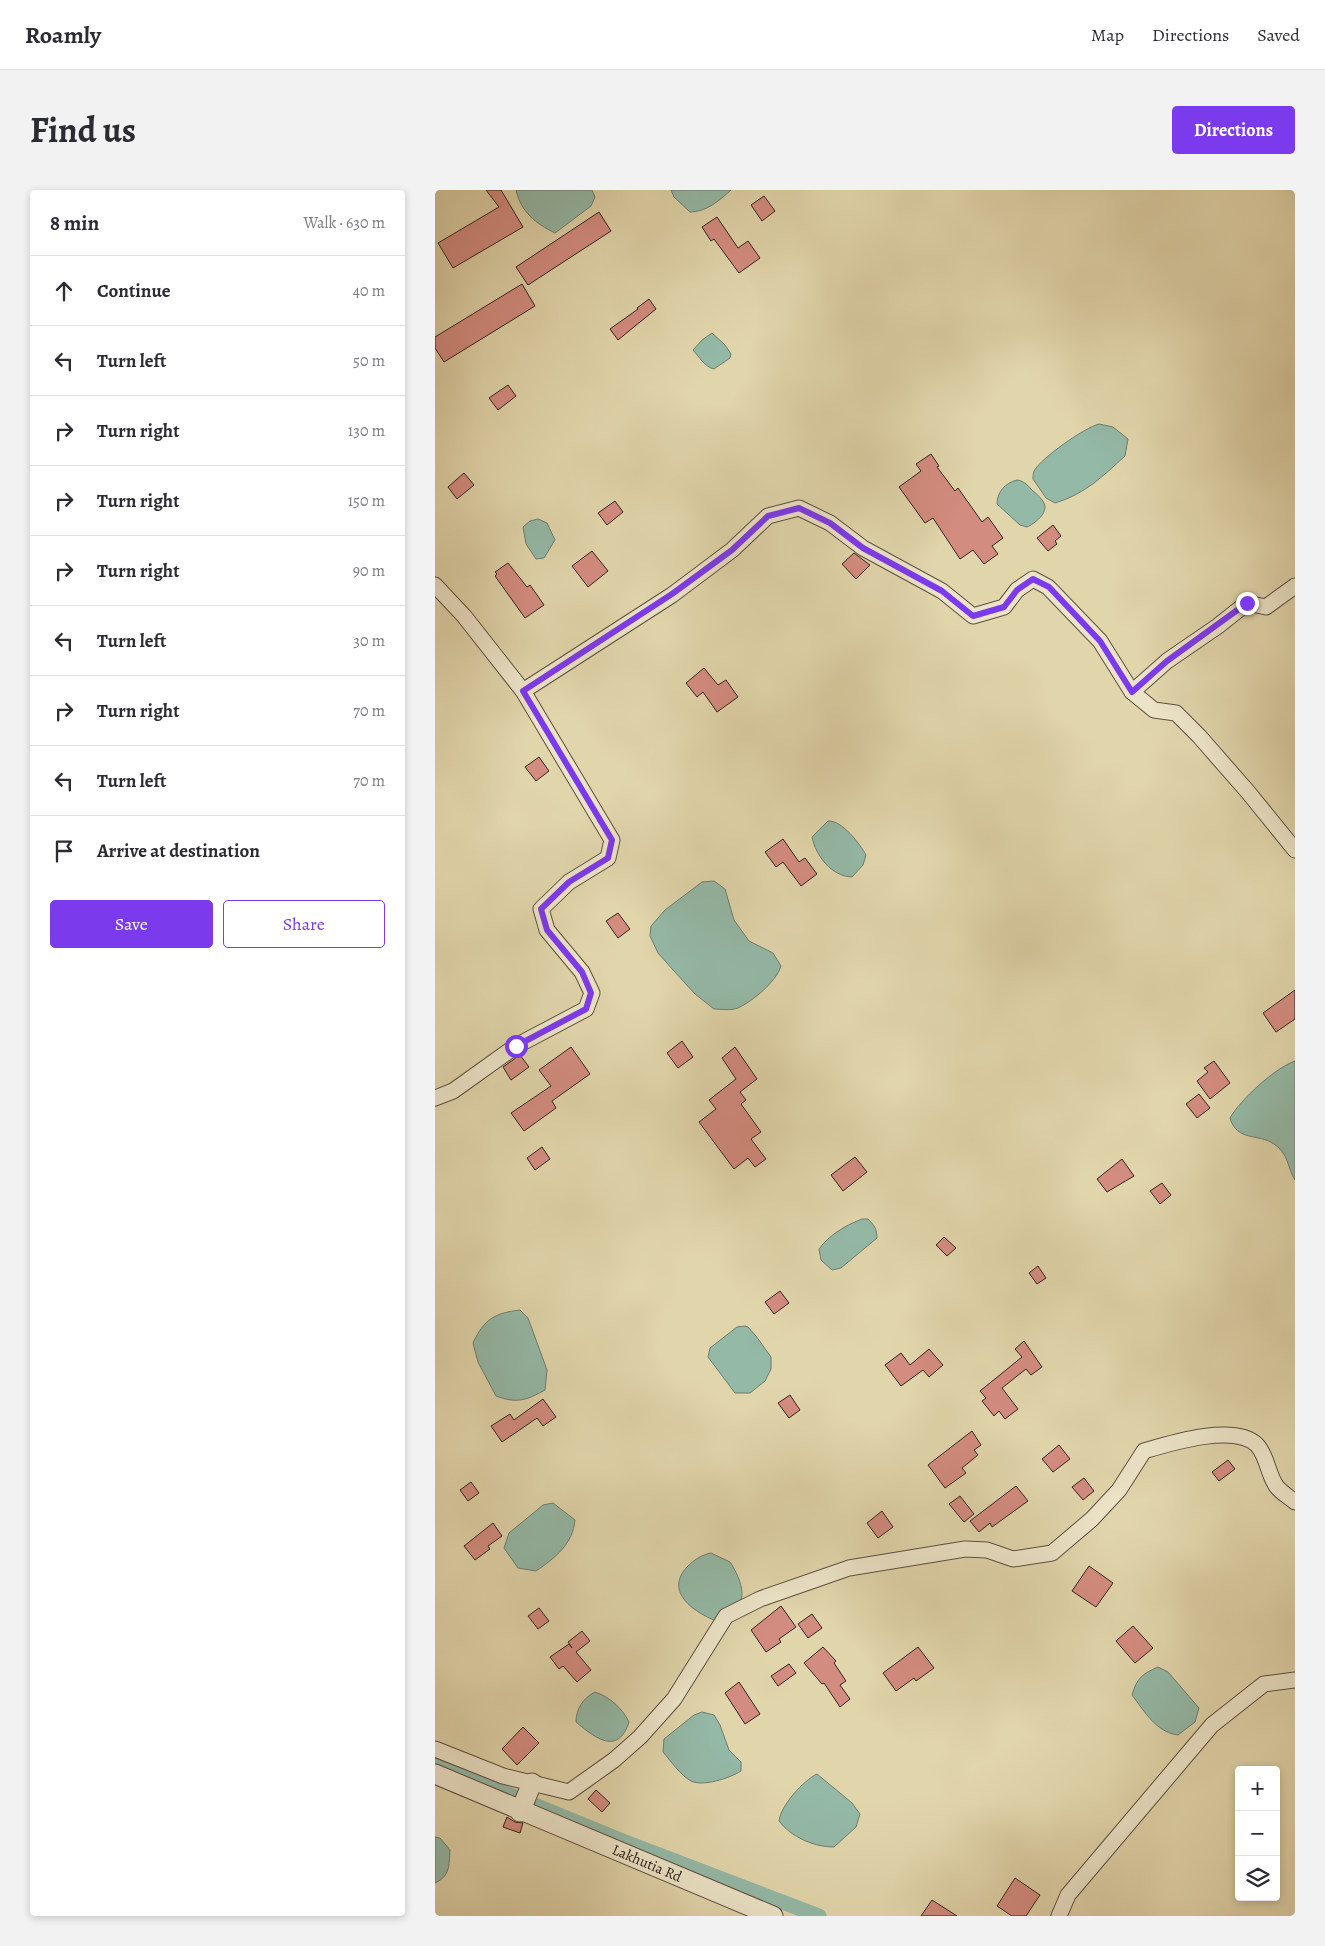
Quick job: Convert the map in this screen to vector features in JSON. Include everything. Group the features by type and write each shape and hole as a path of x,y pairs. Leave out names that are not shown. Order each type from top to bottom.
{"street":[{"path":"523,691 672,594 732,550 768,516 799,508 830,523 863,548 942,591 973,616 1004,607 1017,590 1033,579 1049,587 1100,641 1132,692 1153,710 1175,713 1199,736 1295,850"},
{"path":"435,585 464,616 523,691 612,840 608,858 569,882 541,909 547,930 582,972 591,993 586,1009 516,1046 453,1091 435,1098"},
{"path":"1132,692 1167,661 1247,603 1266,607 1295,586"},
{"path":"435,1749 503,1776 569,1792 640,1737 674,1699 726,1616 760,1598 849,1568 965,1548 987,1550 1013,1559 1052,1553 1092,1520 1119,1490 1145,1451 1187,1438 1231,1435 1243,1437 1257,1445 1268,1463 1276,1486 1295,1502"},
{"path":"1059,1916 1068,1895 1212,1725 1263,1684 1295,1680"},
{"name":"Lakhutia Rd","path":"435,1774 521,1812 773,1916"},
{"path":"521,1812 532,1783"}],"shaded area":[{"path":"516,190 592,190 595,197 591,206 555,233 535,221 525,211"},
{"path":"671,190 731,190 707,208 690,212 674,197"},
{"path":"712,333 725,345 731,354 730,358 714,369 705,364 693,350"},
{"path":"1099,424 1113,427 1128,439 1125,456 1101,478 1075,495 1055,503 1046,498 1033,479 1034,471 1038,465 1064,444"},
{"path":"1017,480 1022,481 1041,498 1045,507 1040,518 1027,527 1020,525 997,504 998,496 1003,489 1009,483"},
{"path":"538,519 547,523 555,540 544,558 536,559 526,544 523,527 530,521"},
{"path":"828,821 845,828 866,855 863,865 852,877 844,876 831,869 821,858 814,844 812,837"},
{"path":"714,881 725,889 734,920 749,941 773,953 781,966 774,978 757,996 744,1005 732,1009 714,1009 695,994 658,953 650,936 651,926 665,910 702,882"},
{"path":"1295,1061 1295,1180 1285,1156 1279,1148 1268,1141 1238,1131 1233,1126 1230,1118 1242,1102 1268,1077"},
{"path":"862,1219 868,1219 872,1223 876,1230 877,1238 841,1268 832,1270 821,1260 819,1249 838,1231"},
{"path":"520,1310 528,1318 547,1370 545,1390 522,1400 510,1400 496,1396 478,1362 473,1343 481,1328 491,1319 497,1315"},
{"path":"745,1326 756,1336 771,1357 771,1369 765,1381 750,1393 735,1393 708,1357 710,1348 737,1327"},
{"path":"553,1503 575,1520 571,1536 562,1550 536,1571 518,1568 504,1548 509,1533 543,1505"},
{"path":"711,1553 730,1562 739,1579 742,1592 742,1598 736,1608 716,1621 691,1607 680,1593 679,1585 681,1576 692,1562"},
{"path":"1158,1667 1168,1672 1199,1708 1195,1722 1178,1735 1157,1726 1132,1695 1141,1677"},
{"path":"595,1692 615,1704 629,1722 619,1739 605,1741 591,1734 576,1722 581,1704"},
{"path":"702,1712 714,1715 720,1725 729,1750 741,1762 741,1771 724,1779 696,1783 679,1772 663,1752 664,1739 694,1715"},
{"path":"817,1774 852,1803 860,1814 856,1827 834,1847 826,1847 803,1840 790,1832 779,1821 784,1808 793,1794 811,1777"},
{"path":"435,1837 440,1838 450,1850 448,1870 444,1877 435,1883"}],"building":[{"path":"486,190 501,190 523,227 453,268 438,243 499,207"},
{"path":"764,196 775,211 762,221 751,205"},
{"path":"599,212 611,231 528,285 516,267"},
{"path":"717,217 738,248 748,241 760,258 739,273 714,239 711,241 702,227"},
{"path":"522,284 535,306 444,362 435,348 435,337"},
{"path":"649,299 656,309 618,340 610,329"},
{"path":"508,385 516,396 498,410 489,398"},
{"path":"931,454 939,466 937,467 955,491 958,488 982,522 988,517 1003,538 992,546 998,554 984,564 973,550 960,559 933,518 925,523 899,487 921,471 916,464"},
{"path":"464,473 474,485 457,499 448,487"},
{"path":"615,501 623,512 607,525 598,513"},
{"path":"1053,525 1061,536 1055,541 1057,544 1048,551 1037,538"},
{"path":"592,551 608,571 588,587 572,566"},
{"path":"854,553 870,565 856,579 842,564"},
{"path":"508,563 527,587 530,585 544,605 525,618 495,576 497,574 495,572"},
{"path":"704,668 718,685 726,680 738,697 717,712 703,692 697,697 686,683"},
{"path":"539,757 549,771 536,781 525,767"},
{"path":"783,839 799,862 805,858 817,874 801,886 783,862 776,867 765,852"},
{"path":"618,913 630,929 618,938 606,921"},
{"path":"1295,990 1295,1019 1276,1032 1263,1013"},
{"path":"682,1041 693,1057 678,1068 667,1053"},
{"path":"571,1047 590,1074 552,1101 556,1108 524,1131 511,1113 551,1086 539,1070"},
{"path":"735,1047 757,1079 740,1092 746,1100 741,1104 761,1132 751,1139 766,1159 755,1167 748,1158 734,1169 699,1122 716,1109 709,1100 736,1079 722,1058"},
{"path":"520,1055 529,1067 511,1080 503,1067"},
{"path":"1214,1061 1230,1083 1210,1099 1197,1081 1208,1072 1204,1068"},
{"path":"1199,1094 1210,1108 1197,1118 1186,1104"},
{"path":"542,1147 550,1159 535,1170 527,1158"},
{"path":"855,1157 867,1172 843,1191 831,1175"},
{"path":"1122,1159 1134,1176 1107,1192 1097,1179"},
{"path":"1162,1183 1171,1195 1160,1204 1150,1191"},
{"path":"944,1237 956,1248 947,1256 936,1245"},
{"path":"1038,1266 1046,1278 1037,1284 1029,1273"},
{"path":"780,1291 789,1303 774,1314 765,1302"},
{"path":"1024,1341 1042,1367 1031,1375 1026,1369 1002,1388 1018,1409 1005,1419 999,1411 994,1416 982,1401 986,1398 980,1391 1022,1357 1015,1349"},
{"path":"929,1349 943,1365 929,1377 923,1370 901,1386 885,1365 901,1353 910,1365"},
{"path":"790,1395 800,1410 789,1418 778,1403"},
{"path":"543,1399 556,1417 543,1426 537,1418 502,1442 491,1426 510,1414 514,1420"},
{"path":"972,1431 981,1445 974,1450 978,1455 962,1468 966,1473 945,1488 928,1465"},
{"path":"1059,1445 1070,1459 1053,1472 1042,1459"},
{"path":"1228,1460 1235,1469 1219,1481 1212,1472"},
{"path":"1084,1478 1094,1491 1083,1500 1072,1487"},
{"path":"471,1482 479,1493 468,1501 460,1490"},
{"path":"1016,1486 1028,1501 992,1527 990,1523 979,1532 970,1521"},
{"path":"960,1496 974,1514 964,1522 949,1504"},
{"path":"882,1511 893,1527 878,1538 867,1523"},
{"path":"493,1523 502,1536 488,1546 490,1549 475,1560 464,1546"},
{"path":"1089,1566 1113,1583 1096,1607 1072,1591"},
{"path":"781,1606 796,1627 779,1639 781,1642 766,1652 751,1630"},
{"path":"539,1608 549,1621 538,1629 528,1616"},
{"path":"812,1614 822,1628 808,1638 798,1624"},
{"path":"1133,1626 1153,1648 1135,1663 1116,1641"},
{"path":"582,1631 590,1641 576,1652 591,1670 577,1682 563,1666 559,1669 550,1657 569,1644 572,1648 568,1642"},
{"path":"823,1647 836,1661 834,1663 846,1681 840,1685 850,1699 840,1707 824,1683 822,1684 804,1663"},
{"path":"918,1647 934,1668 916,1681 914,1678 896,1691 883,1673"},
{"path":"789,1664 796,1673 778,1686 771,1676"},
{"path":"739,1682 760,1714 745,1724 725,1693"},
{"path":"523,1727 539,1743 517,1765 502,1749"},
{"path":"596,1790 610,1803 602,1812 588,1799"},
{"path":"507,1817 515,1822 523,1823 520,1833 503,1827"},
{"path":"1015,1878 1040,1895 1026,1916 1012,1916 997,1906"},
{"path":"932,1900 957,1916 921,1916"}],"waterway":[{"path":"435,1764 620,1840 819,1916"}],"route":[{"path":"516,1046 586,1009 591,993 582,972 547,930 541,909 569,882 608,858 612,840 523,691 672,594 732,550 768,516 799,508 830,523 863,548 942,591 973,616 1004,607 1017,590 1033,579 1049,587 1100,641 1132,692 1167,661 1218,626 1247,603"}]}
